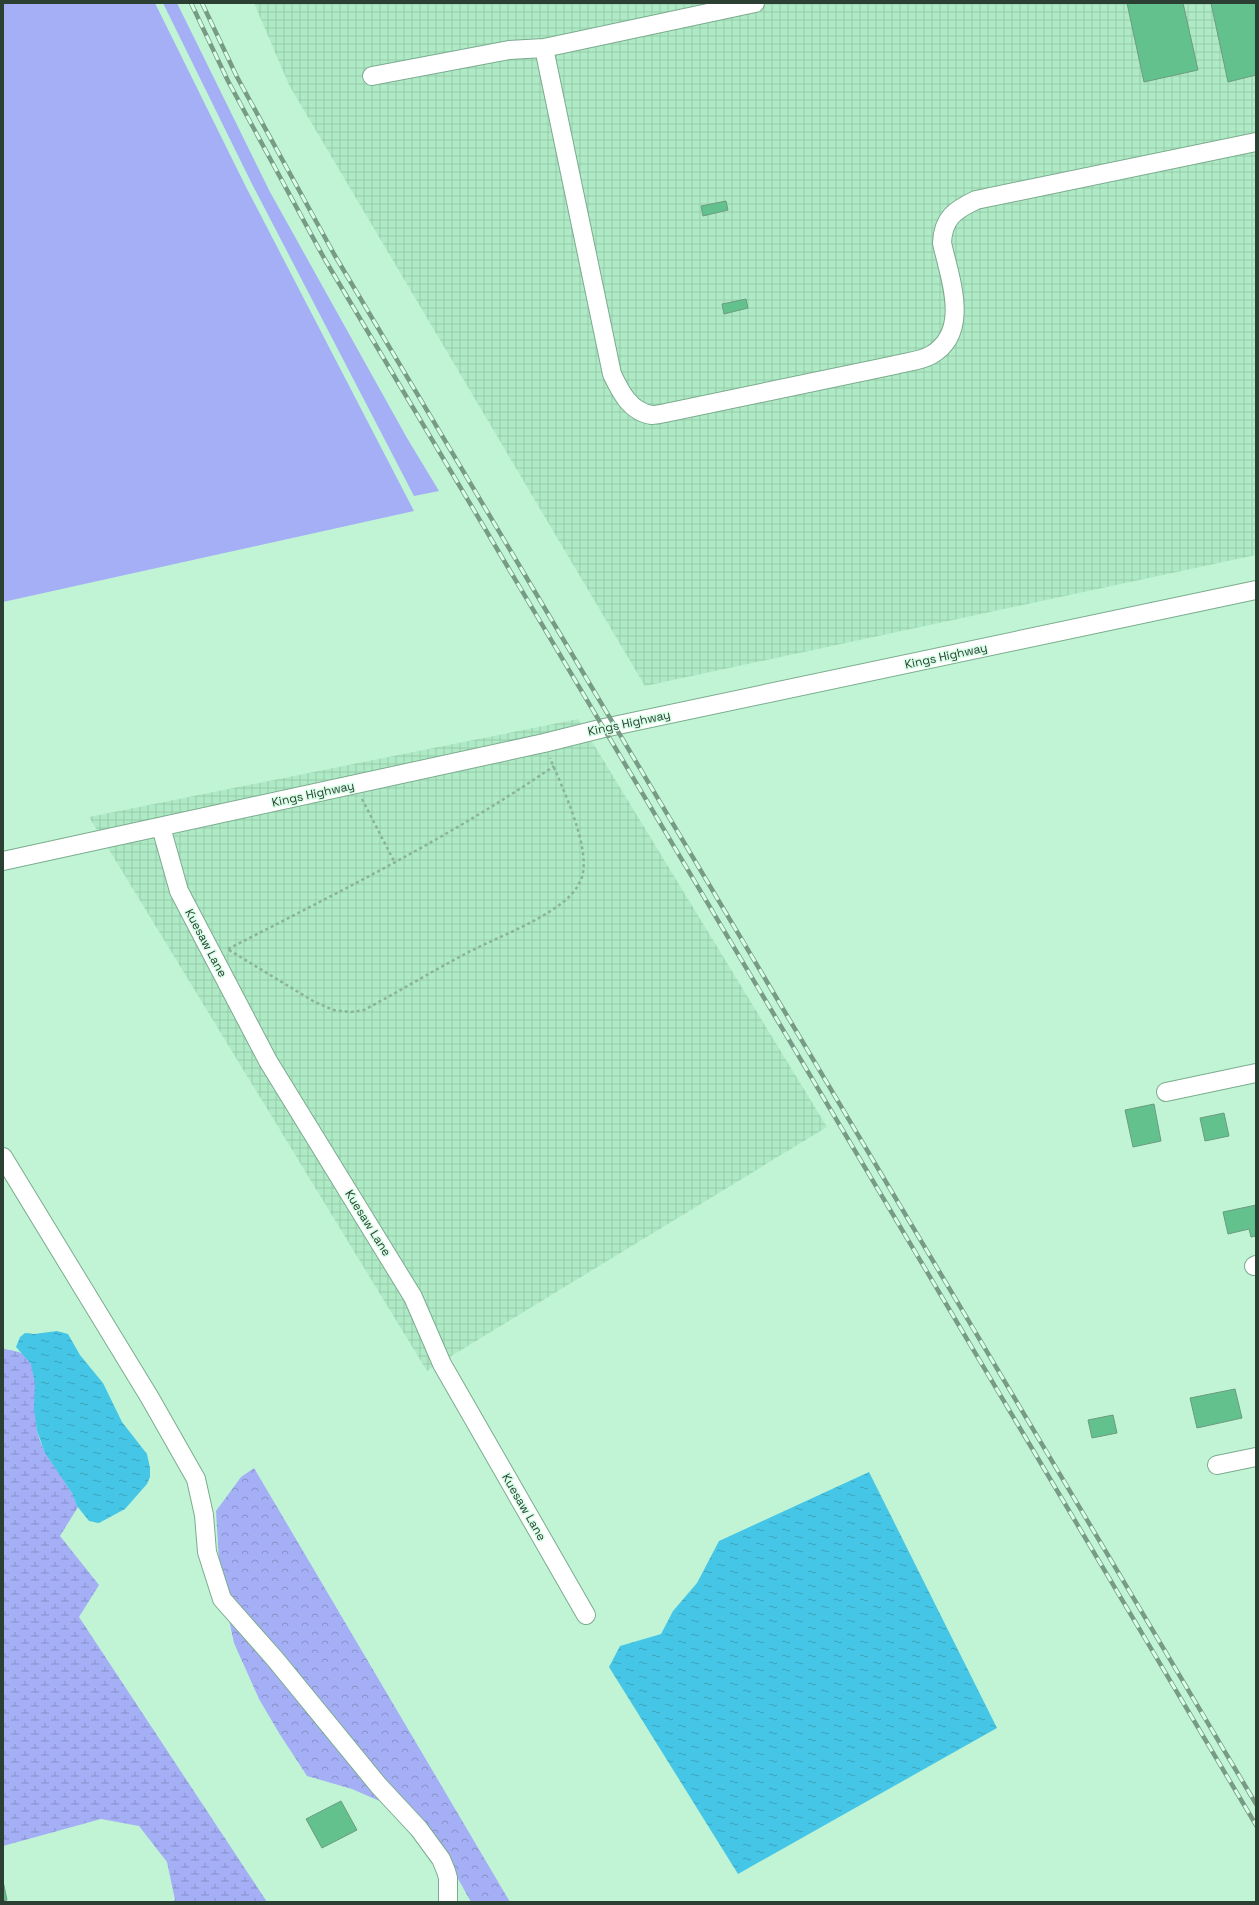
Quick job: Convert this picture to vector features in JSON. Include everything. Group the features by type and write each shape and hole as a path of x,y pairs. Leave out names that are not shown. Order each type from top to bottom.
{"street":[{"path":"372,76 510,50 544,48 755,3"},
{"path":"544,48 612,374 620,391 628,403 639,411 652,415 887,367 930,356 944,346 956,317 955,304 942,243 942,233 953,213 969,204 984,199 1256,142"},
{"name":"Kings Highway","path":"3,861 544,743 609,727 1256,590"},
{"name":"Kuesaw Lane","path":"162,827 178,891 268,1061 413,1296 442,1364 586,1615"},
{"path":"1166,1092 1256,1073"},
{"path":"3,1156 150,1398 196,1479 204,1516 207,1552 222,1599 275,1658 379,1786 419,1829 441,1859 446,1871 448,1878 448,1902"},
{"path":"1218,1465 1256,1457"}],"path":[{"path":"544,743 554,766 579,834 583,856 582,875 577,890 562,903 531,922 465,954 364,1010 351,1012 333,1010 313,1001 227,949 395,863 510,796 554,766"},
{"path":"354,784 395,863"}],"shaded area":[{"path":"254,3 1256,3 1256,555 645,686 289,85"},
{"path":"578,719 581,724 542,734 98,832 89,817"},
{"path":"591,740 827,1127 448,1358 275,1057 186,887 172,834"},
{"path":"156,837 406,1301 434,1366 427,1371 108,848"}],"green space":[{"path":"3,3 155,3 245,185 414,511 3,602"},
{"path":"163,3 177,3 270,192 407,438 439,491 414,496 251,182"},
{"path":"3,1349 16,1351 23,1354 31,1363 35,1378 36,1422 39,1439 47,1456 68,1485 78,1507 60,1536 99,1585 79,1617 267,1902 172,1902 175,1900 167,1862 139,1826 101,1819 3,1846"},
{"path":"254,1468 510,1902 471,1902 447,1859 391,1806 352,1789 307,1776 279,1733 259,1699 234,1643 220,1578 216,1511 241,1477"}],"water":[{"path":"57,1331 68,1334 80,1355 103,1383 122,1422 147,1454 150,1477 147,1484 125,1509 99,1523 89,1521 77,1506 72,1493 45,1453 37,1431 34,1409 35,1383 31,1364 16,1347 20,1337 25,1333 34,1334"},
{"path":"869,1472 997,1728 738,1874 609,1667 620,1646 661,1634 673,1611 697,1583 719,1541"}],"building":[{"path":"1127,3 1183,3 1198,70 1144,82"},
{"path":"1211,3 1256,3 1256,75 1228,82"},
{"path":"726,201 728,210 703,216 701,206"},
{"path":"746,299 748,308 724,314 722,304"},
{"path":"1154,1104 1161,1141 1133,1147 1125,1110"},
{"path":"1224,1113 1229,1136 1205,1141 1200,1118"},
{"path":"1256,1205 1256,1236 1251,1237 1249,1229 1228,1234 1223,1212"},
{"path":"1235,1389 1242,1418 1197,1428 1190,1398"},
{"path":"1113,1415 1117,1433 1092,1438 1088,1420"},
{"path":"341,1801 357,1830 322,1848 306,1819"},
{"path":"3,1881 7,1900 3,1901"}],"railway":[{"path":"191,3 228,81 324,258 1256,1825"},
{"path":"202,3 237,77 334,254 1256,1804"}]}
